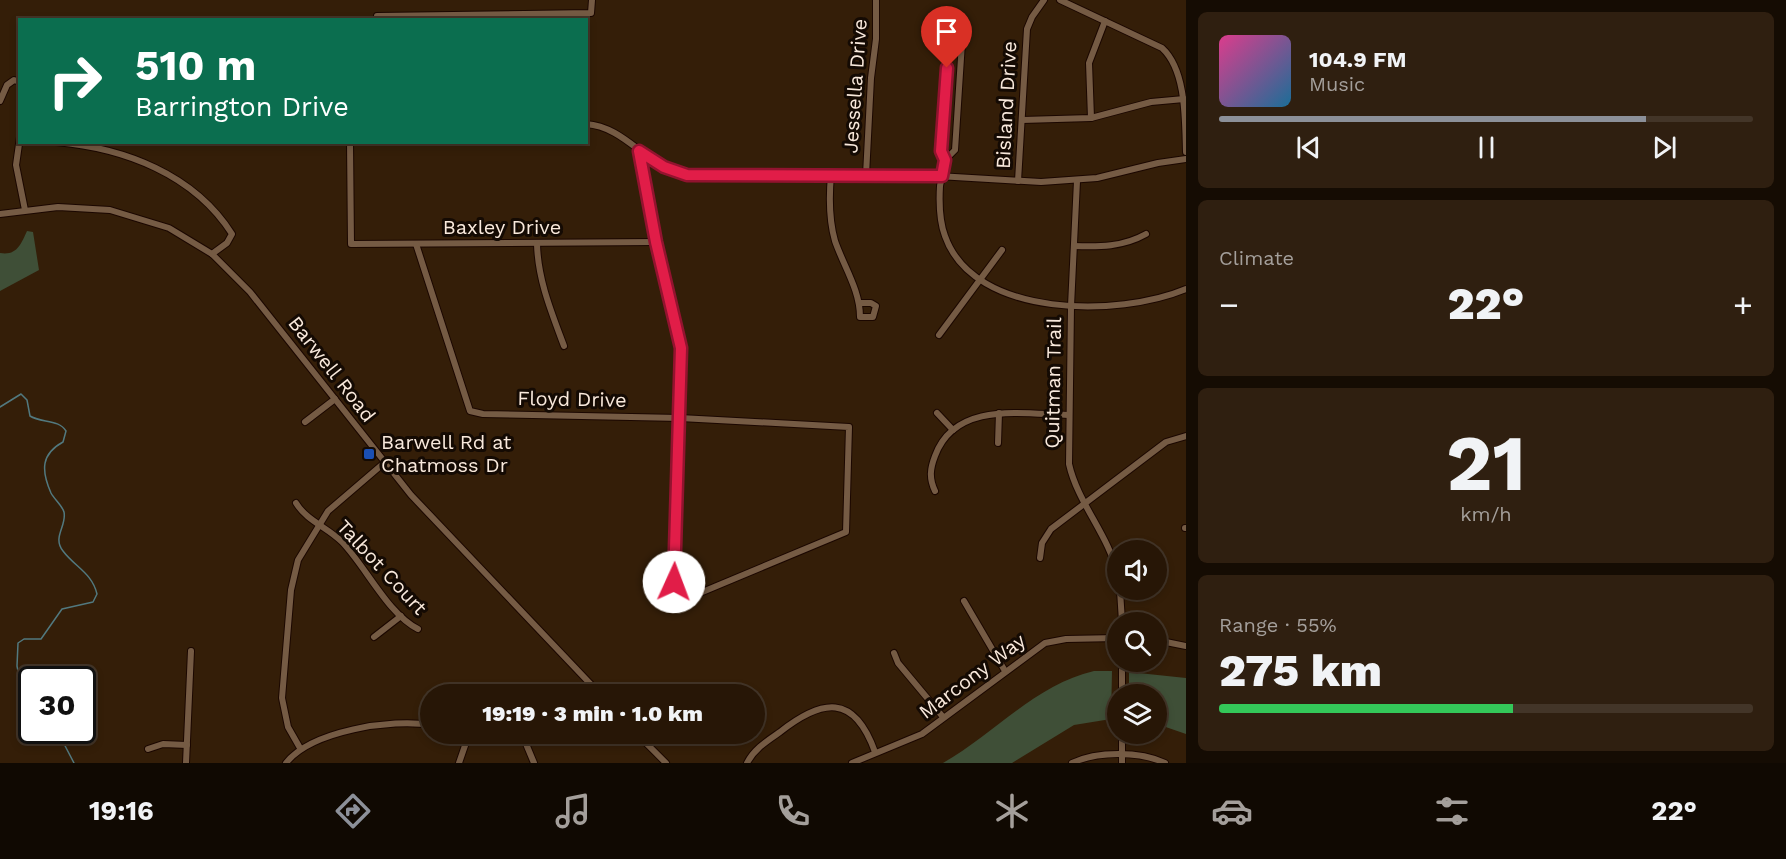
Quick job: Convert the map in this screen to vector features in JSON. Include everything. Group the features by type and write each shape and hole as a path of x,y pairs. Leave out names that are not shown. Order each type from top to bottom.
{"street":[{"path":"377,16 591,13 592,0"},
{"name":"Jessella Drive","path":"866,174 871,78 876,39 876,0"},
{"name":"Bisland Drive","path":"1018,181 1027,29 1044,0"},
{"path":"1059,0 1169,53 1179,65 1184,80 1186,152"},
{"path":"1091,118 1089,63 1105,21"},
{"path":"945,160 941,151 949,26 963,27 955,150 945,160 940,209 945,237 959,261 979,279 996,289 1044,304 1110,306 1186,289"},
{"path":"0,101 7,85 14,80 18,81"},
{"path":"1022,120 1091,118 1151,102 1184,99"},
{"path":"588,124 613,129 639,151 664,167 687,175 866,174 1018,181 1077,181 1186,159"},
{"path":"18,144 16,165 26,210"},
{"path":"66,144 119,154 160,170 183,183 231,234 227,243 212,254"},
{"name":"Baxley Drive","path":"350,144 351,242 416,244 656,242"},
{"path":"639,151 656,242 681,348 680,418"},
{"path":"831,175 832,230 860,303 860,317 873,316 876,306 872,303 860,303"},
{"name":"Quitman Trail","path":"1077,181 1071,306 1069,464 1075,487 1107,546"},
{"name":"Barwell Road","path":"0,214 26,210 94,208 126,214 169,228 212,254 250,292 384,464 440,528 590,684"},
{"path":"1074,246 1111,246 1131,242 1146,234"},
{"path":"537,243 537,269 564,346"},
{"name":"Floyd Drive","path":"416,244 470,411 483,414 680,418 848,427 846,532 676,603 674,582 680,418"},
{"path":"939,335 1002,250"},
{"path":"305,422 335,399"},
{"path":"936,413 953,430"},
{"path":"998,443 999,413"},
{"path":"935,491 930,481 930,470 938,449 953,430 972,418 999,413 1068,415"},
{"path":"1040,558 1044,537 1166,442 1186,436"},
{"path":"300,748 285,718 282,698 294,574 302,553 318,524 339,500 384,464"},
{"name":"Talbot Court","path":"296,503 301,511 340,540 357,558 401,616 418,629"},
{"path":"964,601 1005,671"},
{"path":"374,637 401,616"},
{"name":"Marcony Way","path":"852,763 922,734 1045,643 1066,639 1107,638"},
{"path":"1167,642 1186,646"},
{"path":"186,763 191,651"},
{"path":"894,653 898,663 943,717"},
{"path":"747,763 757,749 804,713 819,708 833,708 855,717 868,733 875,752"},
{"path":"286,763 300,748 328,737 378,726 420,723"},
{"path":"148,749 163,744 187,745"},
{"path":"459,763 464,744"},
{"path":"526,744 534,763"},
{"path":"647,744 666,763"},
{"path":"1122,744 1122,760"},
{"path":"1072,763 1096,756 1122,760 1155,758 1165,763"}],"green space":[{"path":"27,231 33,232 39,270 0,291 0,253 14,251"},
{"path":"1094,671 1112,672 1112,684 1107,684 1107,720 1074,725 1012,763 943,763 1034,698 1073,678"},
{"path":"1129,672 1186,678 1186,734 1167,727 1167,684 1129,684"}],"waterway":[{"path":"0,407 21,394 27,400 30,416 59,425 66,431 63,442 47,457 46,477 51,493 64,512 64,522 59,536 60,546 87,575 97,594 93,602 62,609 41,639 24,639 18,643 18,671"},
{"path":"64,744 74,763"}],"place":[{"name":"Barwell Rd at Chatmoss Dr","path":"369,454"}],"route":[{"path":"674,582 681,348 656,242 639,151 664,167 687,175 904,174 942,176 945,160 941,151 947,68"}]}
